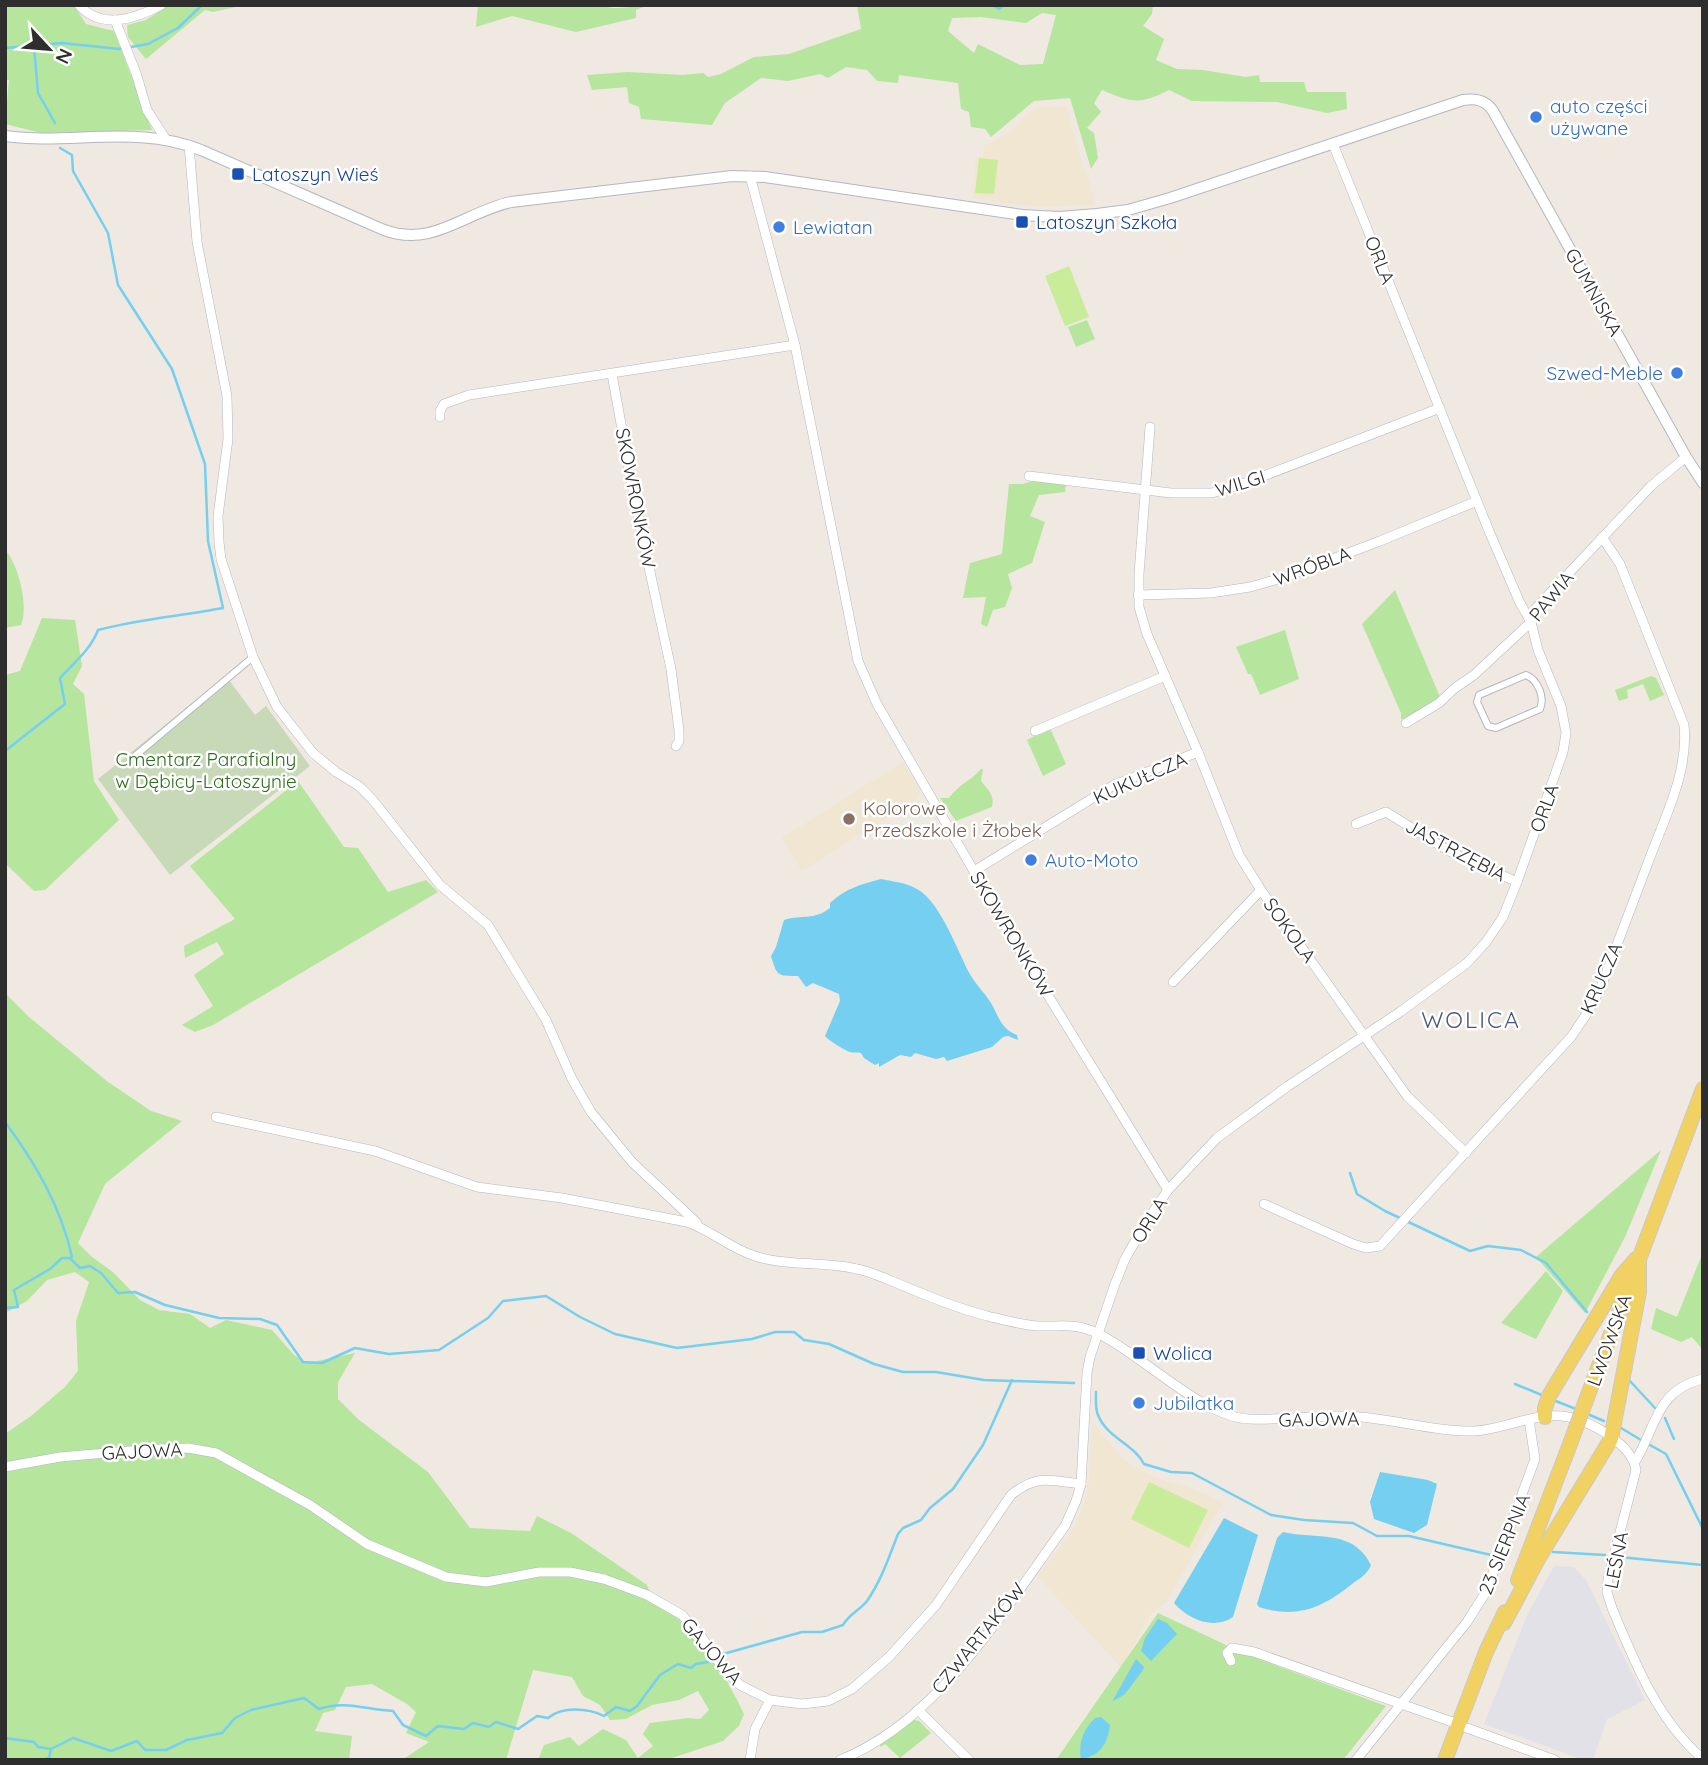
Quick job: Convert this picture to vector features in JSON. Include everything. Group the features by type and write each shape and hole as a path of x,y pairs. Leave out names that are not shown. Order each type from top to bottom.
{"main road":[{"name":"LWOWSKA","path":"1455,1760 1486,1653 1514,1590 1703,1089"},
{"path":"1545,1417 1549,1396 1622,1275 1640,1256"},
{"path":"1504,1623 1538,1559 1612,1439 1639,1292 1640,1256"},
{"name":"LWOWSKA","path":"1445,1760 1463,1726 1504,1623 1514,1590"}],"street":[{"path":"79,5 97,19 115,20 150,11 161,5"},
{"path":"115,20 136,73 146,110 165,138"},
{"name":"GUMNISKA","path":"1333,144 1463,100 1476,99 1486,103 1493,111 1703,483"},
{"path":"5,136 35,139 130,135 165,138 189,145 384,230 409,237 430,235 478,212 511,202 717,177 750,176 1022,215 1076,216 1144,206 1333,144"},
{"name":"ORLA","path":"1096,1332 1125,1259 1147,1221 1168,1190 1217,1138 1466,963 1486,942 1503,917 1517,882 1559,767 1566,733 1561,706 1538,650 1531,622 1477,500 1333,144"},
{"path":"189,145 197,242 227,396 228,439 218,516 221,559 253,657 277,708 313,753 366,792 440,885 488,925 546,1020 572,1079 597,1121 632,1162 701,1227"},
{"name":"SKOWRONKÓW","path":"750,176 795,345 858,661 877,704 1015,942 1168,1190"},
{"path":"440,417 444,404 469,395 795,345"},
{"name":"SKOWRONKÓW","path":"612,374 636,507 671,669 678,730 676,746"},
{"name":"WILGI","path":"1029,476 1192,494 1231,488 1440,408"},
{"name":"SOKOLA","path":"1150,427 1138,595 1147,634 1239,855 1363,1037 1407,1096 1466,1153"},
{"name":"PAWIA","path":"1406,723 1439,703 1474,675 1531,622 1536,608 1602,537 1651,486 1686,457"},
{"name":"WRÓBLA","path":"1138,595 1211,593 1250,587 1285,577 1380,541 1477,500"},
{"name":"KRUCZA","path":"1264,1204 1367,1248 1380,1246 1571,1037 1588,1012 1606,975 1682,768 1686,745 1684,725 1620,564 1602,537"},
{"path":"136,754 253,657"},
{"path":"1526,675 1530,676 1536,682 1543,701 1540,709 1496,728 1488,726 1477,702 1479,695 1526,675"},
{"path":"1035,731 1165,676"},
{"name":"KUKUŁCZA","path":"974,871 1114,785 1198,752"},
{"name":"JASTRZĘBIA","path":"1356,824 1386,812 1449,851 1517,882"},
{"path":"1173,982 1261,890"},
{"path":"216,1117 375,1151 477,1187 562,1198 701,1227"},
{"name":"GAJOWA","path":"701,1227 743,1251 774,1261 855,1268 980,1314 1039,1326 1071,1324 1096,1332 1203,1403 1224,1414 1245,1419 1353,1416 1470,1431 1545,1417 1565,1417 1585,1423 1612,1439"},
{"path":"1081,1484 1086,1385 1096,1332"},
{"name":"LEŚNA","path":"1703,1379 1680,1386 1665,1400 1635,1462 1635,1480 1608,1580 1609,1598 1654,1699 1678,1732 1703,1759"},
{"name":"23 SIERPNIA","path":"1356,1760 1467,1622 1486,1592 1535,1459 1530,1420"},
{"path":"1612,1439 1635,1462"},
{"name":"GAJOWA","path":"5,1467 60,1457 141,1450 188,1448 207,1451 239,1464 310,1505 367,1544 446,1577 485,1582 539,1572 570,1572 604,1579 647,1595 682,1615 740,1685 770,1700 802,1704 828,1701 852,1689 889,1657 936,1605 1011,1495 1026,1483 1045,1479 1081,1484"},
{"name":"CZWARTAKÓW","path":"840,1760 864,1749 918,1710 967,1659 1065,1526 1081,1484"},
{"path":"1231,1661 1227,1653 1232,1648 1254,1652 1555,1760"},
{"path":"1414,1688 1421,1711"},
{"path":"750,1760 755,1729 770,1700"},
{"path":"918,1710 969,1760"}],"shaded area":[{"path":"1066,106 1095,205 1036,207 973,198 976,157 983,156 984,146 1008,133 1035,108"},
{"name":"Kolorowe Przedszkole i Żłobek","path":"903,762 920,790 917,799 802,871 782,838"},
{"path":"1092,1422 1122,1458 1131,1464 1154,1477 1188,1487 1223,1502 1166,1602 1150,1615 1121,1667 1038,1577 1075,1526 1085,1503 1090,1475"},
{"path":"1554,1566 1574,1567 1586,1580 1645,1700 1607,1719 1593,1760 1584,1760 1484,1724 1528,1613"}],"green space":[{"path":"5,5 74,5 86,24 114,31 152,130 41,133 5,124 9,80 5,79"},
{"path":"169,5 245,5 213,12 205,10 146,59 128,37 127,25 146,20"},
{"path":"478,5 602,5 620,8 649,5 636,10 636,18 576,32 512,16 476,27"},
{"path":"857,5 1153,5 1152,14 1143,26 1164,39 1156,60 1177,69 1246,77 1259,75 1260,82 1304,82 1307,92 1346,92 1347,109 1327,113 1277,102 1192,101 1169,90 1143,100 1129,100 1102,90 1094,103 1101,112 1087,128 1094,133 1098,158 1091,169 1070,98 1034,101 991,137 985,129 971,127 969,112 961,109 958,83 899,75 898,83 877,81 867,70 846,67 828,78 820,74 788,81 761,78 725,103 712,125 641,119 639,107 629,103 627,87 592,90 587,75 628,72 683,75 703,73 708,77 721,74 754,57 789,54 861,29","holes":["1042,13 1056,15 1043,64 1020,65 978,44 974,53 948,31 952,18 981,17 1026,23"]},
{"path":"979,158 998,160 994,194 975,193"},
{"path":"1069,266 1089,317 1065,326 1045,276"},
{"path":"1087,320 1095,339 1076,347 1068,327"},
{"path":"1032,481 1066,485 1065,492 1039,495 1030,516 1045,522 1032,563 1008,574 1012,588 1005,607 993,610 987,627 981,624 986,597 963,598 970,563 1002,554 1009,484"},
{"path":"5,550 18,575 24,608 21,625 5,628"},
{"path":"1395,590 1440,697 1401,719 1401,713 1362,624"},
{"path":"42,618 75,620 82,666 73,684 84,694 94,781 119,820 45,890 34,891 5,866 5,675 20,671"},
{"path":"1285,630 1299,679 1260,695 1236,647"},
{"name":"Cmentarz Parafialny w Dębicy-Latoszynie","path":"226,676 255,715 266,706 310,766 170,875 98,779"},
{"path":"1651,676 1656,678 1664,695 1650,701 1643,684 1627,690 1628,698 1619,701 1615,690"},
{"path":"1050,728 1066,764 1043,776 1027,740"},
{"path":"981,769 981,781 992,796 992,807 956,821 940,798 949,798"},
{"path":"298,781 344,847 358,848 388,892 426,880 438,892 213,1025 195,1032 182,1025 213,1006 194,975 224,954 217,942 185,958 184,946 235,919 190,866"},
{"path":"5,993 29,1017 108,1082 151,1111 182,1121 105,1184 78,1243 92,1257 113,1272 140,1300 159,1310 190,1314 210,1328 226,1320 272,1330 294,1355 308,1363 355,1353 338,1382 338,1399 359,1420 428,1472 470,1528 530,1531 537,1516 571,1533 647,1585 653,1601 683,1622 718,1666 744,1714 739,1726 723,1741 666,1760 538,1760 544,1745 570,1737 579,1746 603,1729 626,1740 638,1758 653,1746 643,1734 650,1723 700,1719 709,1710 698,1691 679,1700 652,1705 626,1719 610,1720 600,1705 583,1696 572,1677 533,1670 506,1760 402,1760 429,1742 406,1733 416,1712 372,1684 346,1687 335,1710 323,1713 315,1731 352,1736 349,1760 5,1760 5,1434 65,1387 78,1371 76,1321 89,1282 75,1272 47,1280 27,1301 5,1313"},
{"path":"1661,1150 1625,1237 1585,1313 1536,1257"},
{"path":"1703,1252 1703,1350 1692,1337 1681,1342 1651,1329 1656,1308 1677,1317"},
{"path":"1546,1271 1563,1291 1536,1339 1501,1323"},
{"path":"1149,1482 1208,1510 1189,1548 1131,1519"},
{"path":"1158,1613 1245,1654 1386,1706 1343,1760 1056,1760"},
{"path":"914,1720 919,1721 931,1733 900,1758 885,1744 881,1747 879,1744"}],"water":[{"path":"881,879 913,887 934,905 971,976 989,999 1004,1026 1017,1035 1018,1040 1003,1037 992,1047 947,1061 944,1057 936,1059 915,1053 911,1057 900,1055 879,1067 879,1063 875,1065 861,1053 847,1051 825,1036 840,1001 839,994 813,983 806,987 798,976 779,973 771,956 784,920 818,915 830,908 830,903 847,891"},
{"path":"1380,1472 1437,1484 1427,1525 1414,1533 1374,1519 1370,1502"},
{"path":"1224,1518 1258,1535 1233,1617 1226,1621 1210,1623 1194,1618 1174,1603"},
{"path":"1283,1532 1344,1540 1363,1553 1371,1565 1360,1578 1319,1605 1285,1612 1259,1607 1257,1604 1277,1538"},
{"path":"1158,1619 1167,1623 1177,1634 1151,1661 1141,1651 1145,1638"},
{"path":"1136,1659 1144,1667 1143,1670 1125,1694 1112,1702"},
{"path":"1101,1717 1110,1725 1105,1743 1098,1752 1081,1759 1081,1742 1087,1727 1095,1718"}],"waterway":[{"path":"5,48 62,43 119,49 148,44 178,28 202,5"},
{"path":"993,5 999,9 1005,5"},
{"path":"34,47 38,93 55,123"},
{"path":"5,751 65,704 60,678 87,650 98,630 223,608 208,541 205,464 172,369 118,285 108,233 73,171 72,155 60,148"},
{"path":"5,1122 46,1186 72,1257"},
{"path":"1350,1173 1357,1194 1385,1211 1470,1251 1488,1246 1521,1250 1546,1263 1587,1312"},
{"path":"5,1308 18,1307 14,1290 50,1269 62,1258 70,1258 80,1268 90,1266 101,1273 118,1293 135,1292 165,1305 219,1318 260,1319 277,1325 303,1362 322,1363 355,1348 389,1354 439,1350 488,1318 503,1301 546,1296 615,1334 677,1348 752,1339 775,1332 794,1332 804,1340 829,1344 874,1364 903,1372 936,1372 984,1380 1074,1383"},
{"path":"41,1760 49,1758 51,1749 73,1738 111,1751 137,1741 145,1750 166,1750 187,1740 222,1733 235,1718 251,1710 304,1698 319,1709 347,1705 393,1711 403,1725 426,1736 438,1726 464,1729 473,1723 489,1727 496,1722 518,1729 537,1716 548,1718 568,1710 590,1711 604,1716 616,1707 630,1711 637,1706 660,1675 678,1664 691,1668 723,1654 802,1632 822,1632 843,1625 872,1593 898,1534 903,1528 921,1520 930,1508 953,1489 983,1445 1012,1380"},
{"path":"1629,1380 1655,1408"},
{"path":"1515,1384 1544,1396"},
{"path":"1096,1392 1096,1409 1102,1423 1134,1451 1144,1464 1171,1472 1192,1473 1271,1515 1353,1523 1377,1536 1409,1536 1491,1555"},
{"path":"1553,1400 1576,1409"},
{"path":"1585,1413 1604,1421"},
{"path":"1665,1418 1674,1439"},
{"path":"1621,1428 1641,1440"},
{"path":"1650,1445 1666,1454 1703,1529"},
{"path":"1553,1552 1605,1555"},
{"path":"1619,1557 1703,1565"},
{"path":"5,1738 34,1742 38,1747 51,1749"}],"place":[{"name":"auto części używane","path":"1536,117"},
{"name":"Latoszyn Wieś","path":"238,174"},
{"name":"Latoszyn Szkoła","path":"1022,222"},
{"name":"Lewiatan","path":"779,227"},
{"name":"Szwed-Meble","path":"1677,373"},
{"name":"Kolorowe Przedszkole i Żłobek","path":"849,819"},
{"name":"Auto-Moto","path":"1031,860"},
{"name":"Wolica","path":"1139,1353"},
{"name":"Jubilatka","path":"1139,1403"}],"district":[{"name":"WOLICA","path":"1471,1019"}]}
